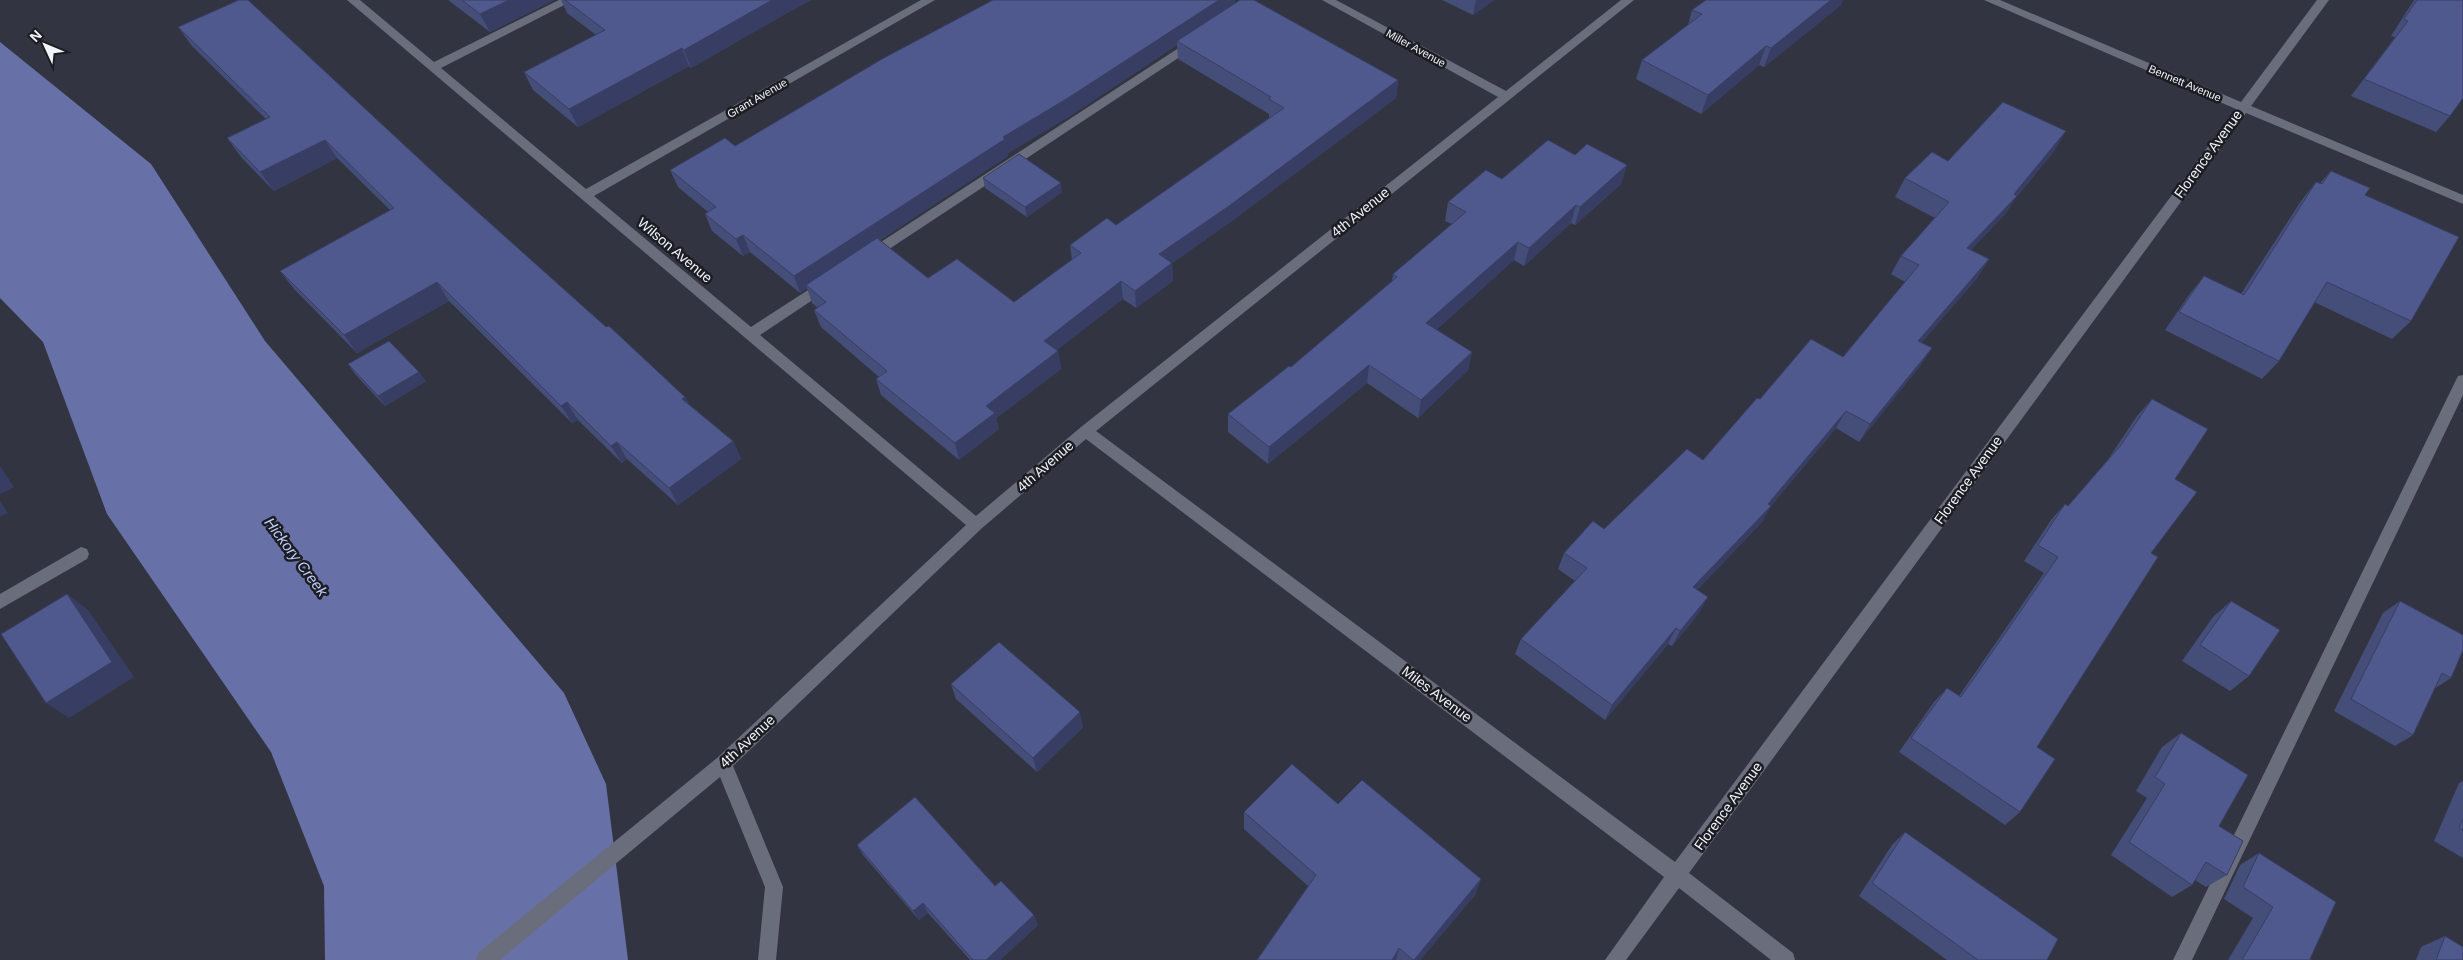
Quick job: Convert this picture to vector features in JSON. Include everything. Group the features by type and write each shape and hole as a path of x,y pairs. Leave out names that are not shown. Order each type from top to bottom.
{"street":[{"name":"Wilson Avenue","path":"353,0 976,525"},
{"path":"433,67 568,0"},
{"name":"Grant Avenue","path":"585,195 929,0"},
{"name":"Miller Avenue","path":"1328,0 1505,96"},
{"name":"4th Avenue","path":"485,960 723,764 976,525 1086,431 1628,0"},
{"name":"Bennett Avenue","path":"1990,0 2463,200"},
{"name":"Florence Avenue","path":"1614,960 2242,107 2323,0"},
{"path":"858,263 1207,33"},
{"path":"751,334 842,274"},
{"path":"2182,960 2463,380"},
{"name":"Miles Avenue","path":"1086,431 1677,875 1786,960"},
{"path":"0,602 81,554"},
{"path":"723,764 774,887 767,960"}],"water":[{"name":"Hickory Creek","path":"0,42 151,164 265,341 564,693 606,784 628,960 325,960 324,886 271,752 107,514 43,342 0,298"}],"building":[{"path":"239,0 248,0 443,181 606,327 609,326 685,397 682,399 733,441 669,488 617,442 611,446 567,402 561,406 437,282 344,335 280,271 394,208 325,140 260,172 227,138 270,117 178,27"},
{"path":"462,0 509,0 480,14"},
{"path":"565,0 772,0 684,50 682,48 569,109 524,72 605,30"},
{"path":"993,0 1219,0 1068,98 1003,137 1005,139 794,276 743,235 736,239 705,214 716,207 670,170 725,138 735,146 882,59"},
{"path":"1240,0 1254,0 1398,80 1229,206 1159,254 1172,263 1135,291 1121,281 1044,341 1058,351 986,406 995,413 955,443 876,379 887,371 814,310 826,302 806,285 877,238 928,278 957,259 1014,302 1081,253 1070,245 1107,218 1116,225 1284,108 1269,99 1271,97 1177,41"},
{"path":"1706,0 1831,0 1771,48 1766,46 1708,95 1642,60 1702,14 1692,10"},
{"path":"2417,0 2463,0 2463,98 2450,116 2364,79 2408,21 2404,19"},
{"path":"2003,102 2066,131 2014,194 2017,196 1967,248 1989,259 1918,341 1932,348 1870,424 1846,411 1768,504 1771,506 1693,587 1708,597 1680,631 1676,628 1612,705 1521,639 1587,568 1564,553 1593,521 1604,529 1687,449 1703,460 1757,398 1760,399 1811,339 1843,357 1919,265 1901,256 1949,202 1905,178 1932,152 1948,161"},
{"path":"1548,140 1575,155 1587,144 1627,165 1580,207 1576,205 1529,248 1518,242 1426,323 1472,352 1421,400 1369,365 1269,447 1228,414 1289,366 1291,367 1397,277 1393,274 1466,212 1448,202 1486,170 1502,179"},
{"path":"1019,154 1061,183 1025,207 983,178"},
{"path":"2331,171 2370,188 2365,195 2459,237 2411,321 2327,282 2279,361 2179,312 2204,276 2244,295 2316,182 2322,184"},
{"path":"389,341 419,372 378,396 348,364"},
{"path":"2152,399 2208,429 2175,479 2197,492 2151,553 2158,557 2037,747 2055,759 2020,812 1911,738 1947,688 1961,697 2058,557 2038,545 2065,504 2068,506 2121,445"},
{"path":"67,594 112,662 46,703 1,634"},
{"path":"2231,601 2280,630 2249,676 2200,645"},
{"path":"2400,601 2463,635 2463,650 2451,678 2442,673 2413,735 2351,699"},
{"path":"999,642 1080,712 1033,758 951,684"},
{"path":"2181,733 2248,775 2219,826 2243,841 2227,875 2206,862 2192,885 2129,842 2165,784 2155,777"},
{"path":"1292,764 1338,804 1362,780 1481,879 1414,960 1399,948 1392,960 1257,960 1316,875 1244,812"},
{"path":"915,797 995,886 1001,881 1034,915 986,960 973,960 923,903 913,911 857,845"},
{"path":"2463,818 2463,830 2459,828"},
{"path":"1905,832 2058,939 2047,960 1978,960 1872,883"},
{"path":"2259,853 2336,902 2310,959 2312,960 2242,960 2273,907 2243,887"},
{"path":"2445,936 2463,947 2463,960 2436,960"}]}
